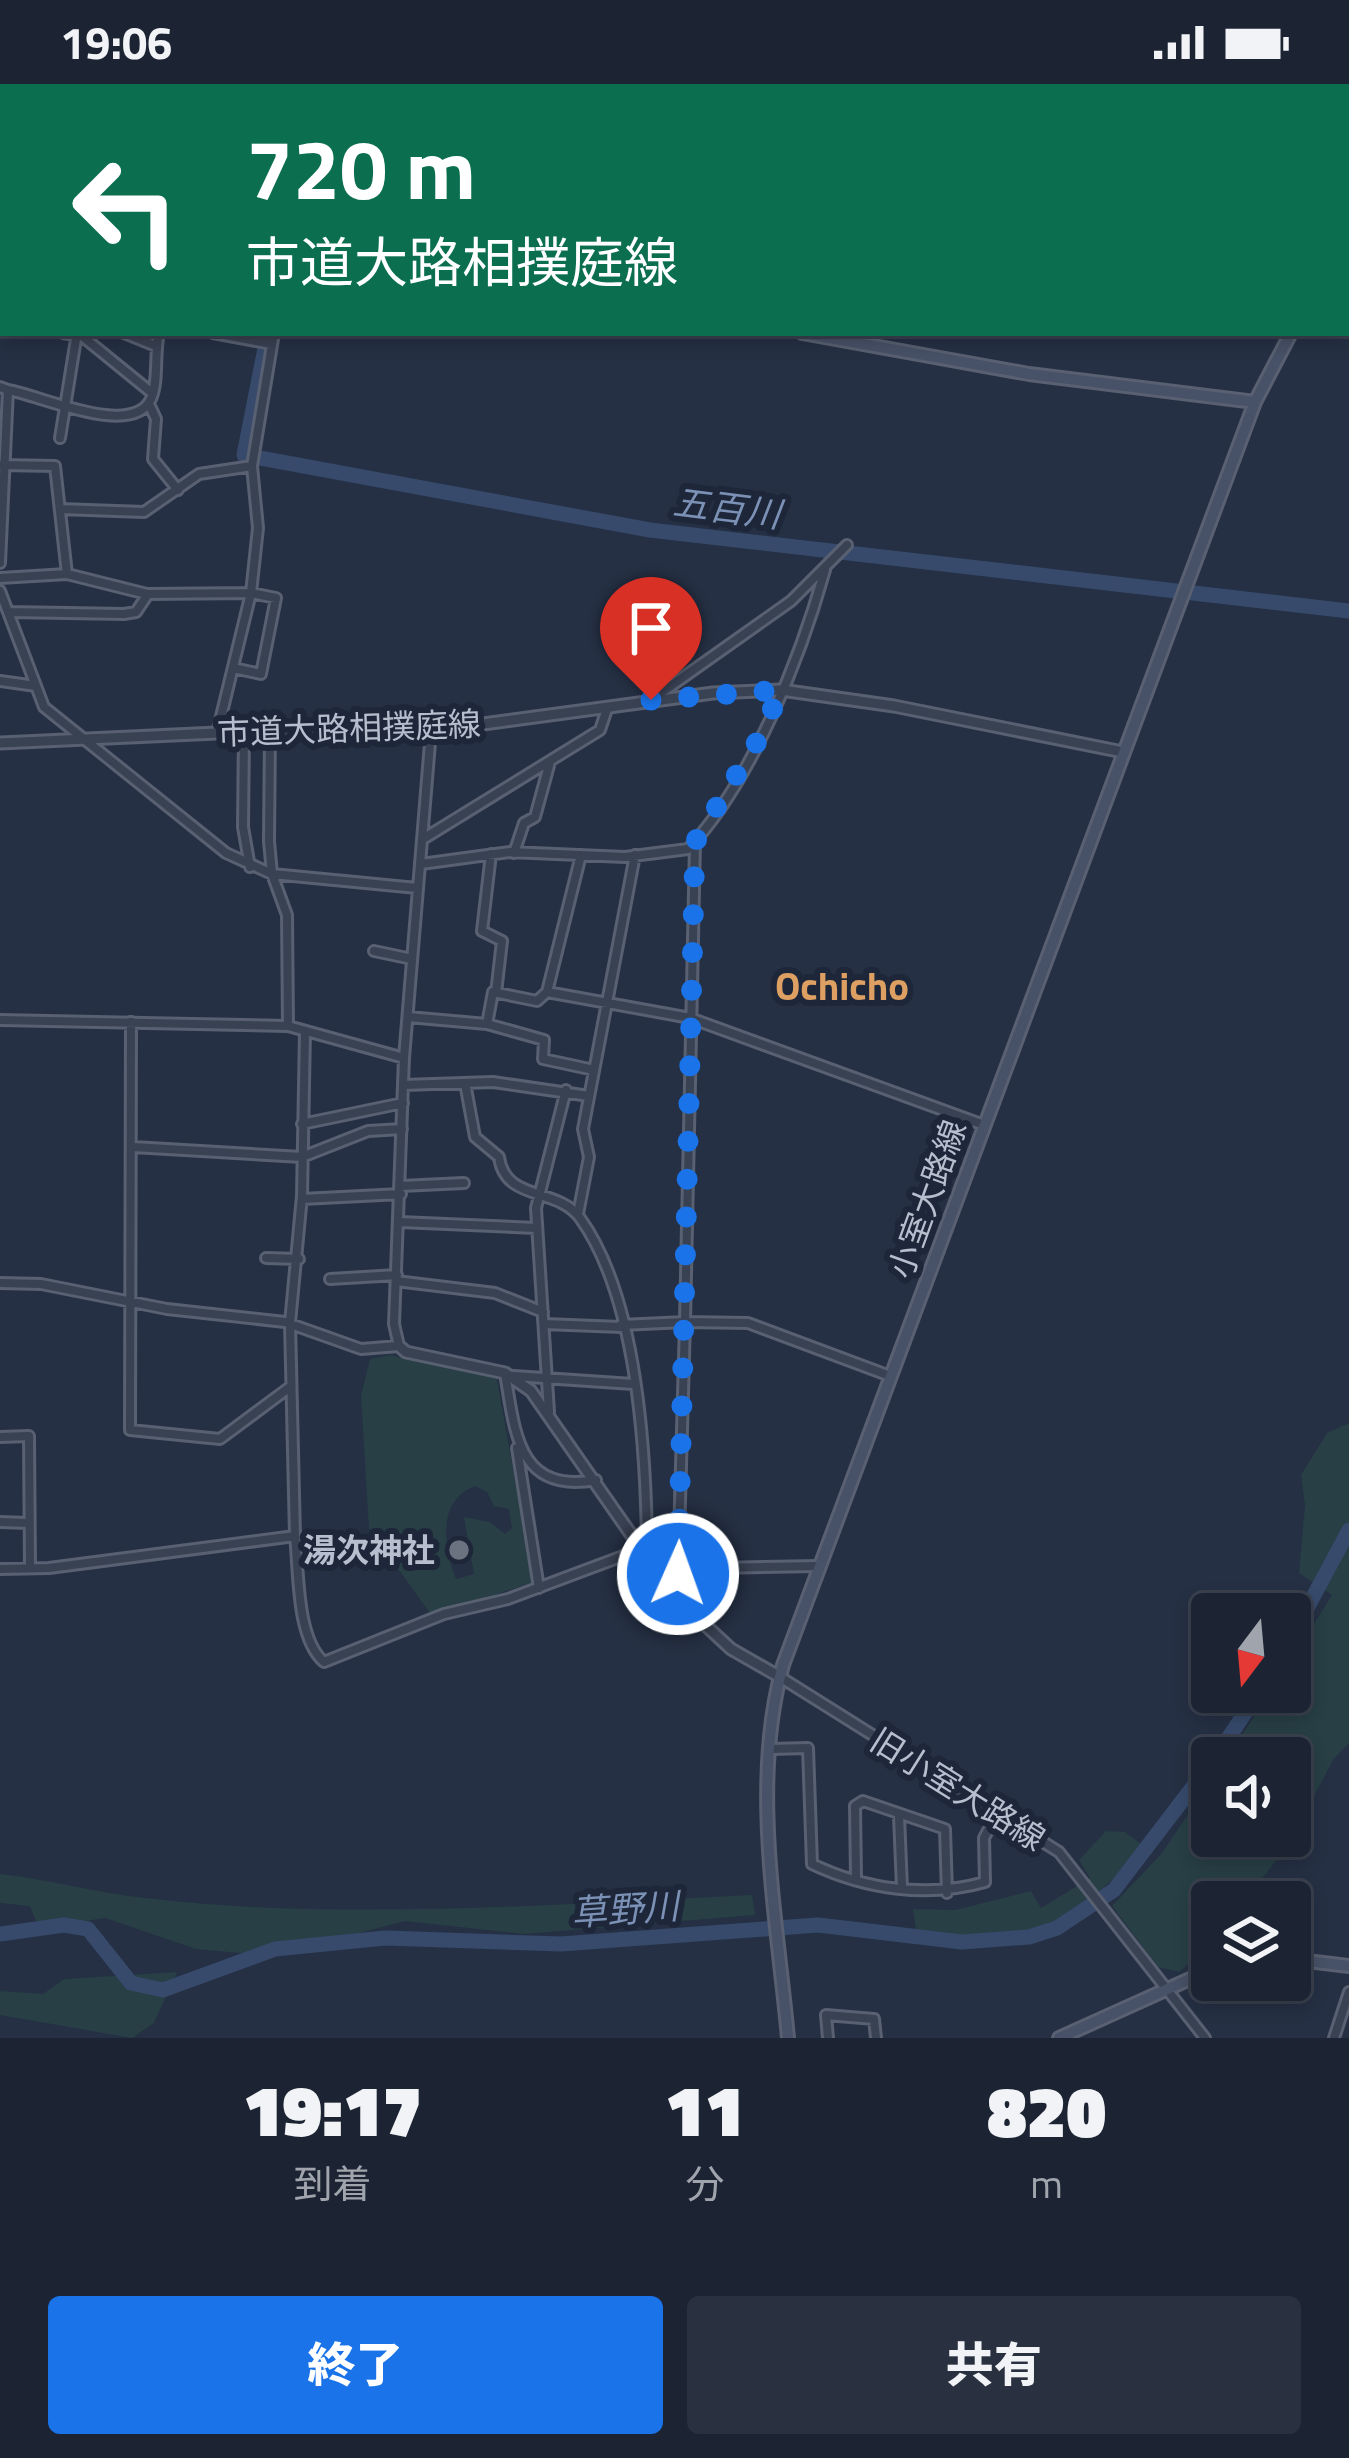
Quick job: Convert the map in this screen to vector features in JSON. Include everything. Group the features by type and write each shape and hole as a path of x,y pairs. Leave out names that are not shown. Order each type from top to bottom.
{"main road":[{"path":"819,336 1029,374 1255,402"},
{"name":"小室大路線","path":"788,2038 774,1891 770,1749 780,1677 1185,585 1255,402 1289,336"},
{"path":"1311,1961 1349,1966"},
{"path":"1059,2038 1162,1982 1191,1974"}],"street":[{"path":"71,336 82,336 151,399"},
{"path":"131,336 156,346"},
{"path":"158,336 151,399 156,419 154,459 178,490"},
{"path":"60,438 66,386 73,385 76,338"},
{"path":"217,733 251,593 258,528 252,465 273,338"},
{"path":"0,563 4,388 105,418 151,399"},
{"path":"1,465 56,466 67,574"},
{"path":"60,509 144,512 211,470 252,465"},
{"path":"651,700 825,570 847,545"},
{"path":"421,864 491,854 634,855 688,849 760,737 825,570"},
{"path":"0,578 67,574 148,594 251,593 276,598 261,674 233,668"},
{"path":"0,591 44,707 250,868 417,888"},
{"path":"5,612 124,614 136,612 148,594"},
{"path":"0,682 36,686"},
{"name":"市道大路相撲庭線","path":"0,743 217,733 431,731 607,710 651,700 781,690 894,706 1123,752"},
{"path":"421,839 599,730 607,710"},
{"path":"399,1346 396,1278 404,1058 431,731"},
{"path":"270,732 272,874 287,915 288,1026"},
{"path":"244,733 243,827 250,868"},
{"path":"514,853 524,823 535,817 550,760"},
{"path":"678,1574 695,842"},
{"path":"487,1024 502,941 482,931 491,854"},
{"path":"496,993 537,1001 547,992 581,855"},
{"path":"578,1214 589,1157 583,1129 634,855"},
{"path":"374,951 412,959"},
{"path":"547,992 690,1018 984,1125"},
{"path":"408,1017 487,1024 544,1040 543,1059 594,1070"},
{"path":"0,1020 288,1026 404,1058"},
{"path":"131,1022 130,1430 220,1439 290,1387"},
{"path":"305,1031 302,1198 290,1323 290,1387 295,1536 303,1608 316,1655 324,1662 444,1613 539,1588 644,1550"},
{"path":"403,1084 466,1083 589,1096"},
{"path":"466,1083 475,1137 499,1157 501,1173 520,1190 578,1214 614,1279 633,1384 647,1516 644,1550"},
{"path":"549,1412 536,1228 566,1090"},
{"path":"302,1124 403,1103"},
{"path":"133,1147 302,1157 368,1132 402,1129"},
{"path":"302,1198 464,1183"},
{"path":"399,1222 536,1228"},
{"path":"266,1258 299,1259"},
{"path":"330,1280 396,1278 494,1293 543,1312"},
{"path":"0,1283 290,1323 362,1349 399,1346 406,1352 509,1375 633,1384"},
{"path":"544,1324 748,1323 890,1376"},
{"path":"509,1375 549,1412 699,1624 780,1677"},
{"path":"509,1375 539,1588"},
{"path":"0,1437 29,1436 30,1568"},
{"path":"517,1446 551,1482 562,1486 596,1480"},
{"path":"0,1522 28,1523"},
{"path":"0,1569 295,1536"},
{"path":"664,1579 678,1574 819,1566"},
{"name":"旧小室大路線","path":"780,1677 998,1812 1070,1863 1204,2038"},
{"path":"770,1749 808,1748 812,1864 856,1878 946,1893 985,1882 984,1838 998,1812"},
{"path":"856,1878 855,1806 862,1801 945,1829 946,1893"},
{"path":"899,1816 902,1888"},
{"path":"1334,2038 1349,1992"},
{"path":"828,2038 826,2015 874,2019 875,2038"}],"green space":[{"path":"390,1355 497,1379 533,1582 432,1616 369,1528 361,1396 370,1359","holes":["475,1486 487,1492 494,1506 509,1509 512,1528 505,1534 490,1522 464,1517 474,1574 456,1579 446,1540 449,1514 462,1493"]},
{"path":"1349,1423 1349,1743 1333,1760 1311,1802 1311,1737 1240,1737 1257,1713 1311,1713 1311,1629 1332,1595 1299,1573 1305,1505 1301,1475 1327,1433"},
{"path":"1191,1810 1191,1857 1279,1857 1260,1881 1191,1881 1191,1961 1179,1972 1158,1967 1112,1906 1162,1853"},
{"path":"1106,1831 1125,1832 1146,1848 1067,1914 1020,1932 917,1936 913,1909 955,1910 1031,1891 1041,1908 1090,1878 1079,1860"},
{"path":"0,1874 145,1898 295,1908 448,1908 752,1895 755,1915 524,1934 405,1921 271,1956 196,1949 105,1918 86,1921 81,1933 38,1926 30,1906 0,1903"},
{"path":"177,1972 154,2023 132,2038 0,2015 0,1991 43,1994 64,1979"}],"waterway":[{"name":"五百川","path":"258,336 267,338 244,455 650,530 1349,611"},
{"name":"草野川","path":"1311,1601 1349,1530"},
{"name":"草野川","path":"1229,1737 1245,1713"},
{"name":"草野川","path":"0,1934 64,1925 88,1929 131,1983 163,1990 275,1949 385,1938 561,1944 818,1925 962,1942 1029,1937 1057,1928 1114,1890 1191,1789"}],"place":[{"name":"湯次神社","path":"459,1550"}],"district":[{"name":"Ochicho","path":"842,986"}],"route":[{"path":"651,700 781,690 760,737 695,842 678,1574"}]}
